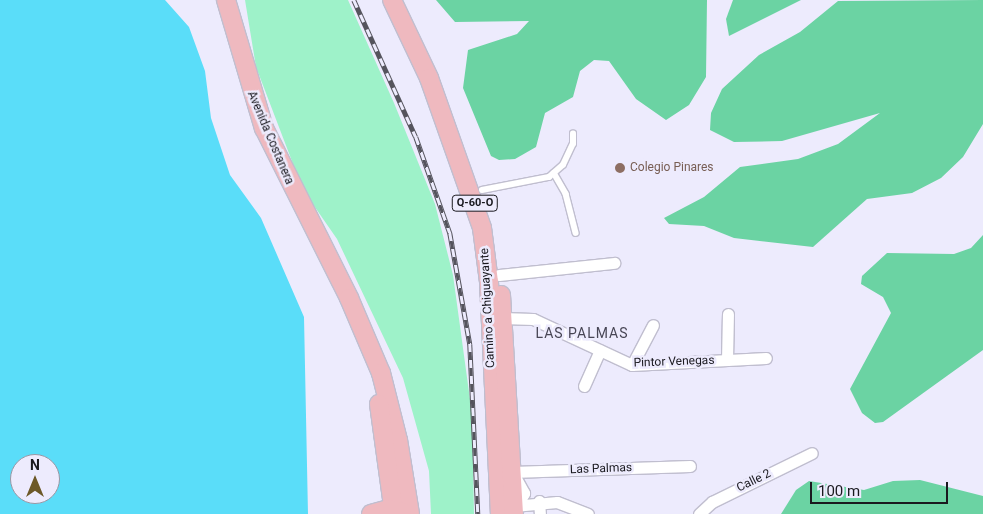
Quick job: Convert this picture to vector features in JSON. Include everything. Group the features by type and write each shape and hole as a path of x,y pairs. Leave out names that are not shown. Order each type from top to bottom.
{"main road":[{"name":"Avenida Costanera","path":"226,0 237,50 264,128 333,268 385,386 400,513"},
{"name":"Camino a Chiguayante","path":"392,0 429,78 482,228 488,264 499,488 514,507"},
{"name":"Camino a Chiguayante","path":"403,0 434,66 482,190 499,275 514,507"},
{"path":"371,514 400,513"}],"street":[{"path":"499,275 614,263"},
{"path":"727,360 728,314"},
{"name":"Pintor Venegas","path":"502,318 533,319 632,365 766,358"},
{"path":"632,365 653,325"},
{"path":"584,386 600,350"},
{"name":"Calle 2","path":"699,514 712,502 812,452"},
{"name":"Las Palmas","path":"512,472 690,466"},
{"path":"514,507 539,501 573,506 588,514"},
{"path":"539,501 540,514"}],"lane":[{"path":"482,190 529,183 554,173 574,144 574,134"},
{"path":"554,173 566,194 576,233"}],"green space":[{"path":"245,0 348,0 394,103 435,204 453,275 472,414 474,514 431,514 429,471 403,378 337,239 303,190 256,67"},
{"path":"436,0 707,0 706,77 689,105 666,120 636,99 609,61 594,60 580,71 573,97 545,113 536,147 515,159 499,160 491,156 463,88 468,50 517,34 529,21 455,22"},
{"path":"733,0 801,0 729,36 726,19"},
{"path":"983,0 983,124 963,157 941,178 912,193 867,199 813,247 734,238 704,226 669,224 664,218 704,197 740,167 798,159 838,144 880,113 782,141 734,142 710,130 711,113 722,89 759,55 800,32 838,1"},
{"path":"983,235 983,350 883,422 875,423 862,413 850,389 891,313 883,297 861,284 862,276 887,253 954,254 971,248"},
{"path":"920,480 983,496 983,514 781,514 796,490 809,481 864,490 893,481"}],"water":[{"path":"0,0 165,0 189,27 205,71 211,118 230,175 261,218 304,317 308,514 0,514"}],"railway":[{"path":"354,0 416,137 450,233 470,344 478,514"}],"place":[{"name":"Colegio Pinares","path":"620,168"}],"district":[{"name":"LAS PALMAS","path":"582,333"}]}
